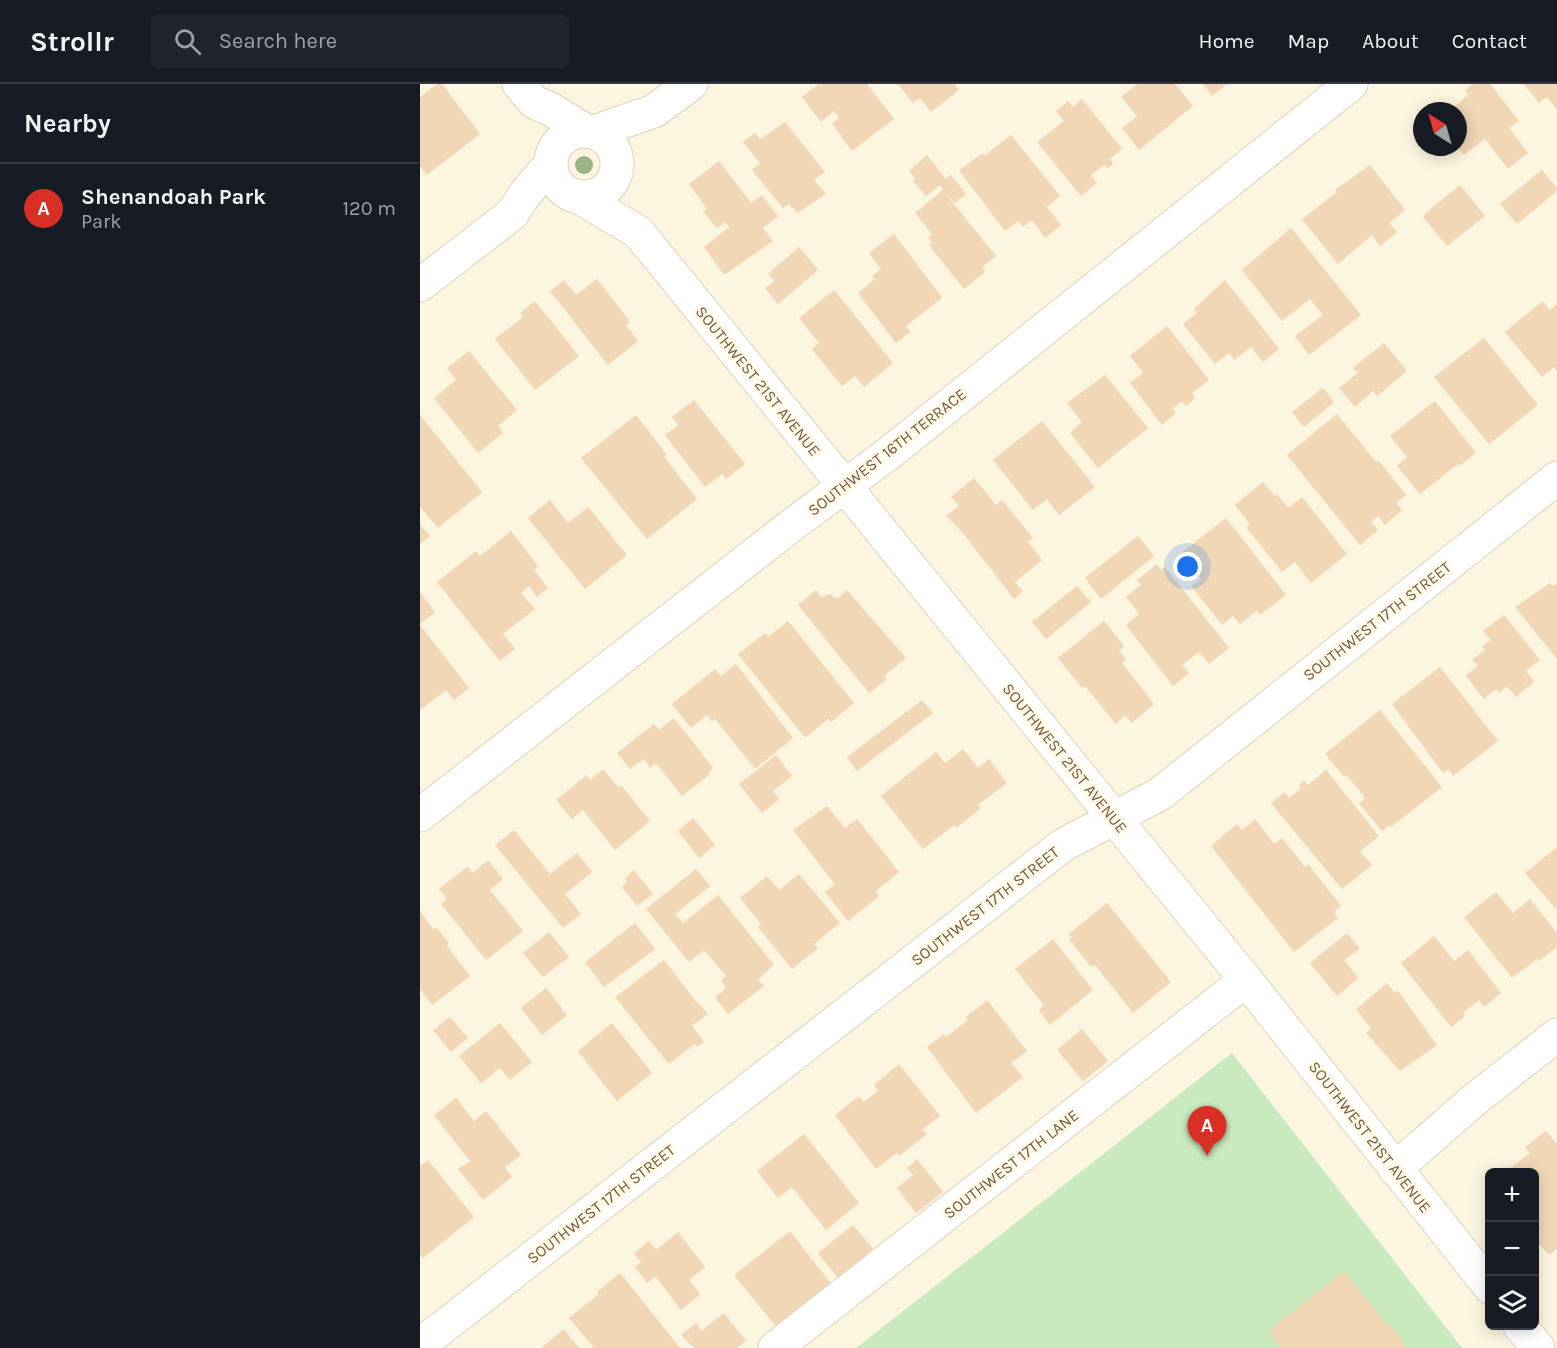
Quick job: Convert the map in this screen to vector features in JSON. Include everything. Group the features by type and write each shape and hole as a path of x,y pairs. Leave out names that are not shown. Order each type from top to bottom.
{"street":[{"path":"420,285 512,214 565,137 575,132 590,132 654,111 691,84"},
{"name":"SOUTHWEST 16TH TERRACE","path":"420,815 792,525 898,446 1351,84"},
{"path":"527,93 590,132 603,137 610,144 617,166"},
{"path":"527,93 552,159 552,172 556,182 575,196"},
{"path":"512,214 534,210 575,196 589,197 599,194 614,179 617,166 654,111"},
{"name":"SOUTHWEST 21ST AVENUE","path":"617,166 638,232 1246,980 1485,1281"},
{"name":"SOUTHWEST 21ST AVENUE","path":"575,196 638,232"},
{"name":"SOUTHWEST 17TH STREET","path":"420,1345 1063,845 1160,794 1557,478"},
{"name":"SOUTHWEST 17TH LANE","path":"776,1348 1246,980"},
{"path":"1395,1169 1474,1100 1557,1035"},
{"path":"1523,1330 1538,1348"}],"green space":[{"path":"1232,1053 1462,1348 856,1348"}],"building":[{"path":"437,84 442,84 480,134 427,175 420,166 420,97"},
{"path":"819,84 867,84 894,119 852,151 832,124 839,118 834,111 821,122 802,97"},
{"path":"898,84 954,84 959,90 931,112 920,98 913,103"},
{"path":"1137,84 1175,84 1193,106 1139,150 1122,128 1137,116 1121,97"},
{"path":"1203,84 1227,84 1212,96"},
{"path":"1473,84 1490,84 1519,121 1509,128 1528,153 1508,169 1485,139 1467,153 1467,102 1460,102 1468,95 1465,90"},
{"path":"1524,84 1557,84 1557,110 1547,97 1539,103"},
{"path":"1082,99 1122,149 1110,159 1113,164 1108,168 1104,165 1091,175 1097,183 1081,196 1037,142 1064,121 1056,111 1068,101 1073,107"},
{"path":"785,122 825,172 814,180 826,194 797,213 789,204 783,208 752,170 760,163 743,142 755,133 760,139"},
{"path":"1011,135 1060,196 1047,207 1061,225 1045,238 1032,220 1023,227 1018,221 1005,231 959,170 983,153 984,156"},
{"path":"927,155 946,179 951,175 966,194 955,203 945,193 996,256 982,267 985,272 964,289 929,245 932,242 928,237 932,234 915,213 943,190 940,185 926,196 913,181 915,179 909,171"},
{"path":"719,161 751,203 762,195 778,216 763,228 773,241 724,275 704,247 729,227 725,222 717,228 703,211 707,209 689,184"},
{"path":"1370,165 1405,210 1389,223 1397,232 1380,246 1372,235 1338,264 1302,219 1337,192 1335,190"},
{"path":"1542,170 1557,191 1517,224 1500,204"},
{"path":"1460,185 1485,216 1447,246 1423,217"},
{"path":"1291,228 1361,315 1309,355 1295,336 1323,315 1310,299 1282,321 1242,270"},
{"path":"894,234 942,298 906,326 910,332 896,343 858,293 875,279 872,276 881,269 869,253"},
{"path":"799,247 818,270 778,304 765,288 774,281 768,274"},
{"path":"597,279 630,322 626,325 638,341 608,365 550,291 564,280 576,295"},
{"path":"1225,280 1279,349 1263,362 1251,347 1234,360 1229,353 1215,364 1183,324 1197,313 1194,309"},
{"path":"834,290 893,363 864,387 855,376 842,386 812,349 819,343 799,318"},
{"path":"535,301 579,356 535,390 495,339 523,317 520,313"},
{"path":"1543,301 1550,310 1557,304 1557,371 1554,367 1542,377 1505,332"},
{"path":"1167,326 1209,380 1192,393 1195,398 1186,406 1182,401 1172,409 1176,413 1162,425 1130,383 1143,373 1130,356"},
{"path":"1484,338 1538,405 1489,444 1434,377"},
{"path":"1384,343 1407,371 1377,396 1373,391 1355,407 1339,388 1358,373 1353,368"},
{"path":"469,351 517,410 498,426 503,433 478,453 434,398 456,380 447,368"},
{"path":"1105,375 1148,428 1098,468 1070,433 1082,422 1067,403"},
{"path":"1323,388 1334,402 1304,427 1292,412"},
{"path":"694,400 745,464 726,479 722,474 705,487 665,435 678,425 672,417"},
{"path":"1435,401 1476,453 1420,494 1397,466 1407,457 1390,436"},
{"path":"1337,414 1406,495 1396,503 1402,510 1385,525 1378,516 1371,522 1378,530 1360,545 1287,455"},
{"path":"420,415 482,492 438,528 420,507"},
{"path":"636,415 667,455 664,457 697,499 647,539 581,458"},
{"path":"1042,421 1095,487 1059,515 1047,499 1033,510 993,460"},
{"path":"974,478 996,505 1002,500 1033,538 1028,542 1042,560 1015,582 1023,591 1014,599 963,533 946,516 959,506 951,497"},
{"path":"1263,482 1288,508 1302,497 1347,554 1311,583 1295,562 1282,572 1246,527 1250,524 1235,505"},
{"path":"550,500 568,523 588,507 627,555 585,589 528,518"},
{"path":"1226,518 1286,595 1260,615 1257,611 1240,624 1233,616 1222,625 1191,586 1201,579 1181,553"},
{"path":"420,525 430,536 420,544"},
{"path":"511,531 538,566 534,570 548,588 537,597 529,586 521,593 535,609 503,634 515,649 500,661 437,582 476,551 480,556"},
{"path":"1138,536 1154,556 1101,599 1085,578"},
{"path":"1157,564 1161,570 1165,567 1229,648 1209,664 1199,652 1182,665 1189,673 1173,686 1126,625 1139,614 1126,597 1141,585 1137,580"},
{"path":"1550,583 1553,586 1557,583 1557,659 1515,607"},
{"path":"1077,586 1091,602 1046,639 1032,622"},
{"path":"816,590 821,597 830,594 837,599 847,590 906,658 884,676 887,679 869,693 798,605"},
{"path":"420,592 435,612 420,624"},
{"path":"1504,615 1540,660 1526,671 1534,682 1516,697 1507,686 1499,693 1496,689 1484,699 1466,676 1478,666 1472,660 1485,650 1482,646 1491,640 1483,631"},
{"path":"788,621 854,703 831,722 828,719 805,738 738,654 765,633 768,637"},
{"path":"1104,621 1124,646 1119,651 1126,659 1122,663 1154,704 1132,723 1125,715 1116,724 1058,658"},
{"path":"420,625 469,688 454,700 446,690 420,710"},
{"path":"736,664 793,738 755,769 715,719 712,722 707,715 691,728 672,704 715,669 721,676"},
{"path":"1440,667 1498,741 1453,776 1448,769 1443,773 1392,704"},
{"path":"922,700 933,713 857,771 847,757"},
{"path":"1380,710 1442,787 1391,827 1389,825 1382,831 1359,803 1365,798 1346,774 1344,777 1325,754"},
{"path":"674,718 713,768 708,772 710,774 682,796 656,763 650,768 644,759 630,769 617,753 654,724 659,730"},
{"path":"963,749 978,768 989,759 1007,783 978,805 981,808 956,828 954,825 923,849 881,796 936,752 945,763"},
{"path":"776,755 792,776 773,791 779,799 762,813 739,784"},
{"path":"603,769 618,787 621,785 650,821 615,850 583,810 572,819 556,800 587,775 590,780"},
{"path":"1326,770 1379,836 1360,851 1372,865 1342,889 1271,803 1285,792 1289,798 1301,788 1299,785 1304,780 1308,785"},
{"path":"827,806 845,828 857,819 899,872 876,891 879,896 848,921 825,892 835,884 793,830"},
{"path":"693,818 715,845 699,858 678,831"},
{"path":"1255,819 1274,844 1282,838 1305,867 1308,864 1341,906 1334,912 1338,918 1294,952 1211,846 1237,824 1242,830"},
{"path":"514,830 550,874 577,853 592,872 565,894 581,914 563,928 495,845"},
{"path":"1557,847 1557,910 1525,873"},
{"path":"488,860 503,879 490,890 523,931 486,960 441,904 447,899 439,889 467,867 473,873"},
{"path":"696,869 710,886 675,914 683,923 718,895 774,965 758,979 764,986 728,1014 715,997 726,988 721,980 726,976 704,950 689,962 646,909"},
{"path":"634,870 653,894 637,906 622,887 627,882 625,878"},
{"path":"799,874 840,923 814,944 818,948 792,969 758,927 761,924 740,898 767,876 779,890"},
{"path":"1496,892 1513,913 1530,899 1557,933 1557,947 1512,978 1464,917"},
{"path":"1107,903 1171,982 1133,1013 1095,965 1091,967 1069,939 1072,937 1069,934"},
{"path":"420,911 433,929 436,927 449,943 447,946 470,976 432,1005 420,989"},
{"path":"635,923 655,949 604,987 585,962"},
{"path":"549,932 569,957 543,977 523,953"},
{"path":"1347,933 1360,949 1344,960 1358,978 1337,996 1310,963"},
{"path":"1434,936 1454,961 1468,950 1501,993 1484,1007 1479,1000 1451,1027 1401,963"},
{"path":"1053,939 1093,990 1050,1025 1039,1010 1044,1005 1015,969"},
{"path":"664,960 708,1014 692,1026 704,1042 697,1047 695,1044 669,1064 615,997"},
{"path":"1387,983 1395,993 1398,991 1437,1045 1400,1071 1366,1033 1371,1029 1356,1009"},
{"path":"546,988 567,1015 542,1035 521,1008"},
{"path":"987,1000 1027,1051 1011,1063 1023,1077 976,1113 927,1047 944,1034 946,1037 968,1020 966,1017"},
{"path":"450,1017 468,1038 451,1052 433,1030"},
{"path":"500,1023 532,1062 510,1080 500,1068 481,1083 459,1056"},
{"path":"612,1023 652,1073 617,1101 578,1051"},
{"path":"1082,1029 1108,1061 1083,1081 1057,1050"},
{"path":"899,1064 940,1116 923,1129 927,1134 899,1156 897,1153 876,1169 835,1115 859,1096 864,1102 878,1091 874,1085"},
{"path":"456,1098 474,1121 486,1111 521,1155 505,1167 512,1177 483,1200 458,1169 470,1161 434,1115"},
{"path":"1546,1131 1557,1144 1557,1249 1549,1255 1539,1244 1539,1168 1510,1168 1530,1153 1525,1147"},
{"path":"804,1134 859,1203 826,1230 792,1187 778,1198 757,1171"},
{"path":"917,1159 943,1192 916,1213 897,1188 913,1175 907,1168"},
{"path":"428,1160 474,1217 423,1258 420,1255 420,1166"},
{"path":"853,1225 873,1249 838,1278 818,1253"},
{"path":"790,1231 833,1286 778,1329 734,1275"},
{"path":"678,1232 705,1267 689,1280 700,1294 681,1310 656,1277 647,1283 635,1267 641,1262 634,1253 649,1241 656,1250"},
{"path":"1344,1271 1386,1324 1389,1323 1406,1345 1402,1348 1281,1348 1268,1331"},
{"path":"620,1273 680,1348 594,1348 569,1318 599,1294 597,1292"},
{"path":"724,1313 746,1341 737,1348 694,1348 681,1335 696,1323 701,1331"},
{"path":"564,1329 579,1348 541,1348"}],"place":[{"name":"Shenandoah Park","path":"1207,1156"}]}
